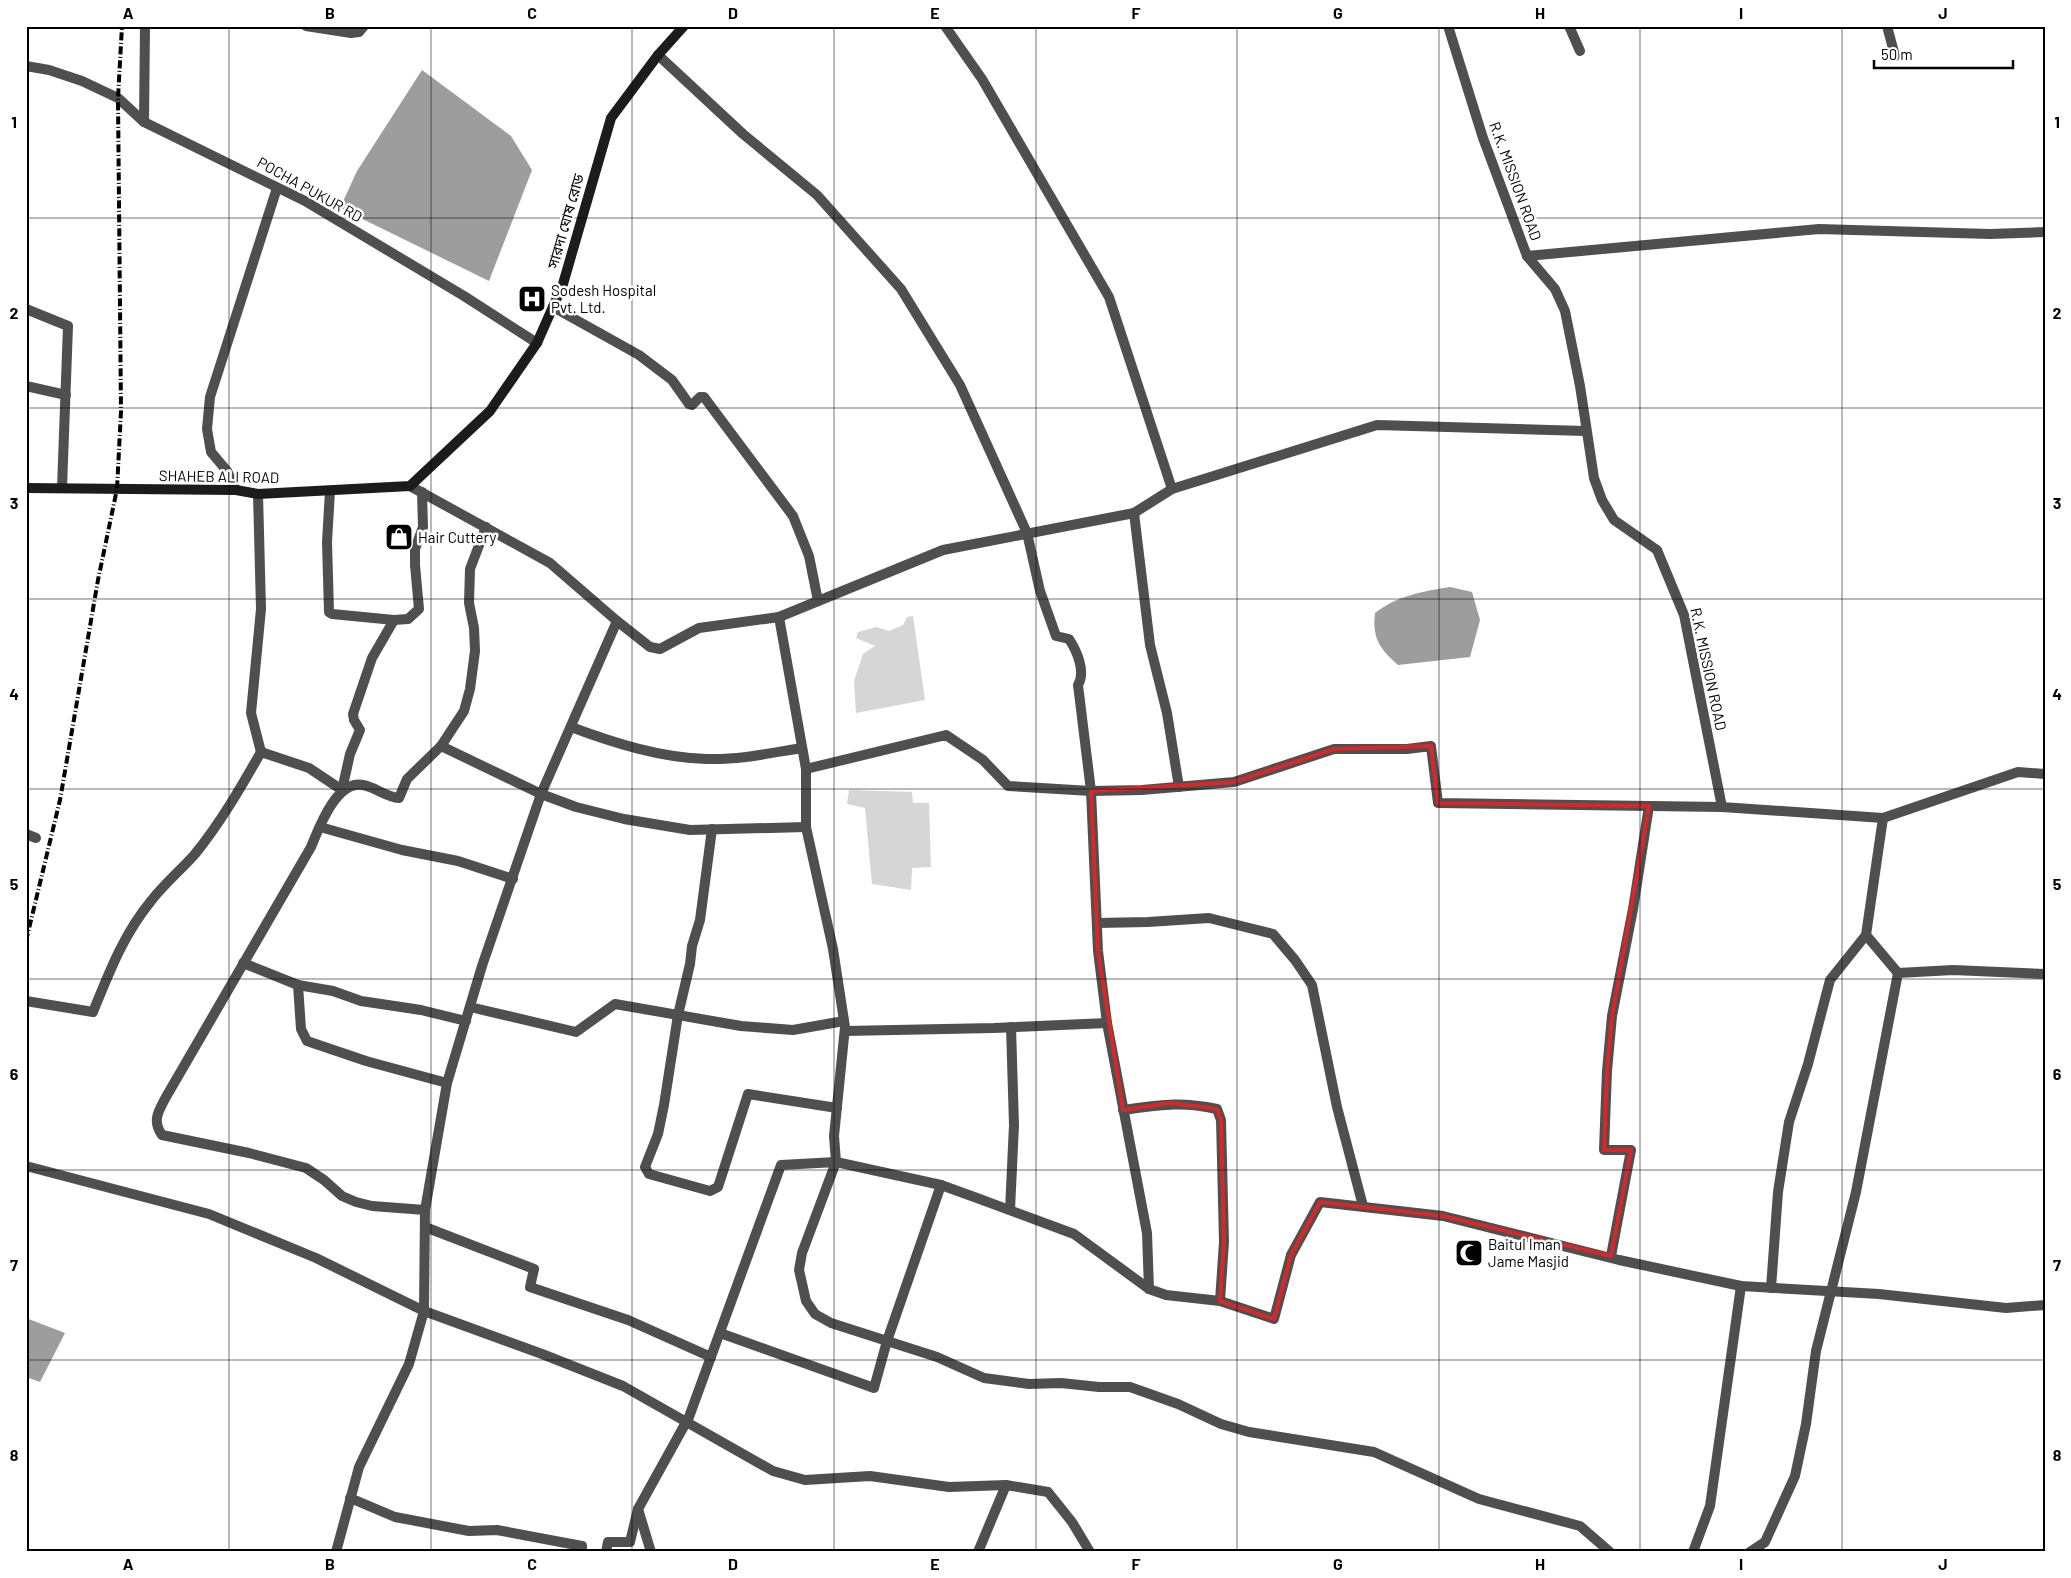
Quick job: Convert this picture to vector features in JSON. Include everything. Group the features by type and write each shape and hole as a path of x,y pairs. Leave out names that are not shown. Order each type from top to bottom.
{"main road":[{"name":"সারদা ঘোষ রোড","path":"410,486 490,411 537,343 563,284 611,118 658,55 684,26"},
{"name":"SHAHEB ALI ROAD","path":"26,488 236,490 258,494 410,486"}],"street":[{"path":"144,122 145,26"},
{"path":"306,26 351,33 359,32 364,26"},
{"path":"945,26 982,79 1109,297 1172,489"},
{"name":"R.K. MISSION ROAD","path":"1448,26 1483,138 1527,256 1555,289 1565,311 1580,386 1585,431 1594,478 1602,500 1614,520 1657,550 1684,615 1722,807"},
{"path":"1569,26 1580,51"},
{"path":"1887,26 1895,56"},
{"path":"658,55 744,134 818,195 901,289 960,385 1027,532 1040,591 1056,636 1070,639 1075,648 1082,676 1078,685 1091,791 1097,922 1107,1023 1147,1233 1148,1289"},
{"name":"POCHA PUKUR RD","path":"26,66 49,70 82,81 118,98 144,122 248,172 305,202 439,281 537,343"},
{"path":"236,490 227,471 211,452 208,429 210,397 276,188"},
{"path":"1527,256 1819,229 1990,234 2045,232"},
{"path":"552,307 639,355 672,380 691,406 702,396 704,397 793,516 809,556 818,601"},
{"path":"26,309 68,326 62,488"},
{"path":"26,386 66,395"},
{"path":"410,486 550,563 616,621 650,647 660,649 699,628 779,617 943,550 1027,532 1134,513 1172,489 1377,425 1585,431"},
{"path":"330,491 327,542 329,612 332,614 394,620 408,619 419,610 414,565 415,548 423,527 422,492"},
{"path":"26,1001 93,1012 110,967 132,928 150,901 194,855 209,835 234,800 261,752 251,713 258,661 261,609 258,494"},
{"path":"1134,513 1150,644 1167,713 1179,787"},
{"path":"342,790 360,784 399,798 407,779 441,746 464,710 470,689 475,651 474,628 469,603 470,568 486,527"},
{"path":"779,617 806,769 806,827 833,950 845,1026 834,1136 836,1162 802,1253 800,1270 806,1301 815,1314 831,1322 937,1357 984,1378 1028,1384 1061,1383 1099,1387 1130,1387 1178,1404 1221,1424 1249,1432 1374,1452 1479,1499 1580,1526 1610,1552"},
{"path":"394,620 372,658 353,714 360,730 350,754 342,790 326,814 244,963 156,1116 156,1126 162,1135 240,1151 306,1168 342,1196 356,1202 372,1206 426,1210"},
{"path":"336,1552 359,1467 409,1364 424,1311 426,1210 448,1083 470,1007 493,931 513,879 541,794 616,621"},
{"path":"571,727 601,738 662,754 707,759 744,757 802,748"},
{"path":"806,769 946,735 983,760 1008,786 1091,791 1179,787 1234,782 1334,749 1407,749 1431,746 1438,803 1722,807 1883,818 2018,772 2045,774"},
{"path":"441,746 541,794 576,807 624,819 690,830 806,827"},
{"path":"261,752 309,768 342,790"},
{"path":"1611,1256 1631,1150 1604,1150 1607,1071 1612,1016 1633,909 1649,806"},
{"path":"1771,1288 1778,1192 1788,1122 1808,1064 1830,980 1866,935 1883,818"},
{"path":"320,827 402,850 458,861 513,879"},
{"path":"712,829 700,920 692,946 690,964 678,1015 664,1105 658,1134 645,1167 650,1174 710,1191 718,1186 748,1094 837,1108"},
{"path":"1097,922 1148,922 1209,918 1273,934 1295,960 1312,985 1337,1107 1362,1206"},
{"path":"1866,935 1898,973"},
{"path":"244,963 298,985 333,991 362,1001 421,1010 466,1021"},
{"path":"1898,973 1953,970 2045,974"},
{"path":"1750,1552 1765,1542 1795,1476 1806,1424 1816,1351 1856,1192 1898,973"},
{"path":"298,985 301,1029 307,1042 366,1061 448,1083"},
{"path":"470,1007 576,1032 615,1004 741,1026 794,1030 845,1026 1011,1027 1107,1023"},
{"path":"1010,1210 1014,1125 1011,1027"},
{"path":"1123,1110 1170,1103 1192,1104 1217,1109 1221,1120 1224,1242 1220,1302"},
{"path":"606,1552 608,1542 630,1542 638,1510 686,1422 781,1165 836,1162 941,1185 1074,1234 1148,1289 1166,1295 1220,1302 1274,1319 1291,1256 1320,1202 1443,1216 1611,1256 1619,1260 1741,1286 1878,1294 2006,1308 2045,1305"},
{"path":"26,1166 209,1214 316,1258 424,1311 542,1354 622,1386 773,1471 805,1480 870,1476 949,1487 1006,1485 1048,1492 1072,1522 1090,1552"},
{"path":"720,1333 874,1388 887,1341 941,1185"},
{"path":"425,1228 534,1269 530,1287 628,1320 711,1357"},
{"path":"1692,1552 1710,1506 1741,1286"},
{"path":"978,1552 1006,1485"},
{"path":"350,1498 395,1517 469,1532 497,1530 573,1544 582,1546 582,1552"},
{"path":"638,1510 651,1552"}],"highlighted area":[{"path":"1431,746 1438,803 1649,806 1612,1016 1607,1071 1604,1150 1631,1150 1611,1256 1443,1216 1320,1202 1291,1255 1274,1319 1220,1301 1224,1242 1221,1120 1217,1109 1170,1103 1123,1110 1098,951 1091,791 1234,782 1334,749"}],"shaded area":[{"path":"422,70 511,136 532,170 489,281 340,208 357,171"},
{"path":"1450,587 1472,592 1480,620 1470,657 1398,665 1386,654 1376,637 1375,613 1401,598"},
{"path":"913,616 925,700 856,713 854,681 863,654 875,646 856,638 858,632 876,627 889,631 903,625 907,617"},
{"path":"849,790 912,792 913,803 929,803 931,867 912,868 911,890 872,884 865,808 847,804"},
{"path":"26,1318 65,1333 40,1382 26,1377"}],"railway":[{"path":"26,941 60,800 98,580 117,489 121,411 118,98 122,26"}],"place":[{"name":"Sodesh Hospital Pvt. Ltd.","path":"532,299"},
{"name":"Hair Cuttery","path":"399,537"},
{"name":"Baitul Iman Jame Masjid","path":"1469,1253"}]}
